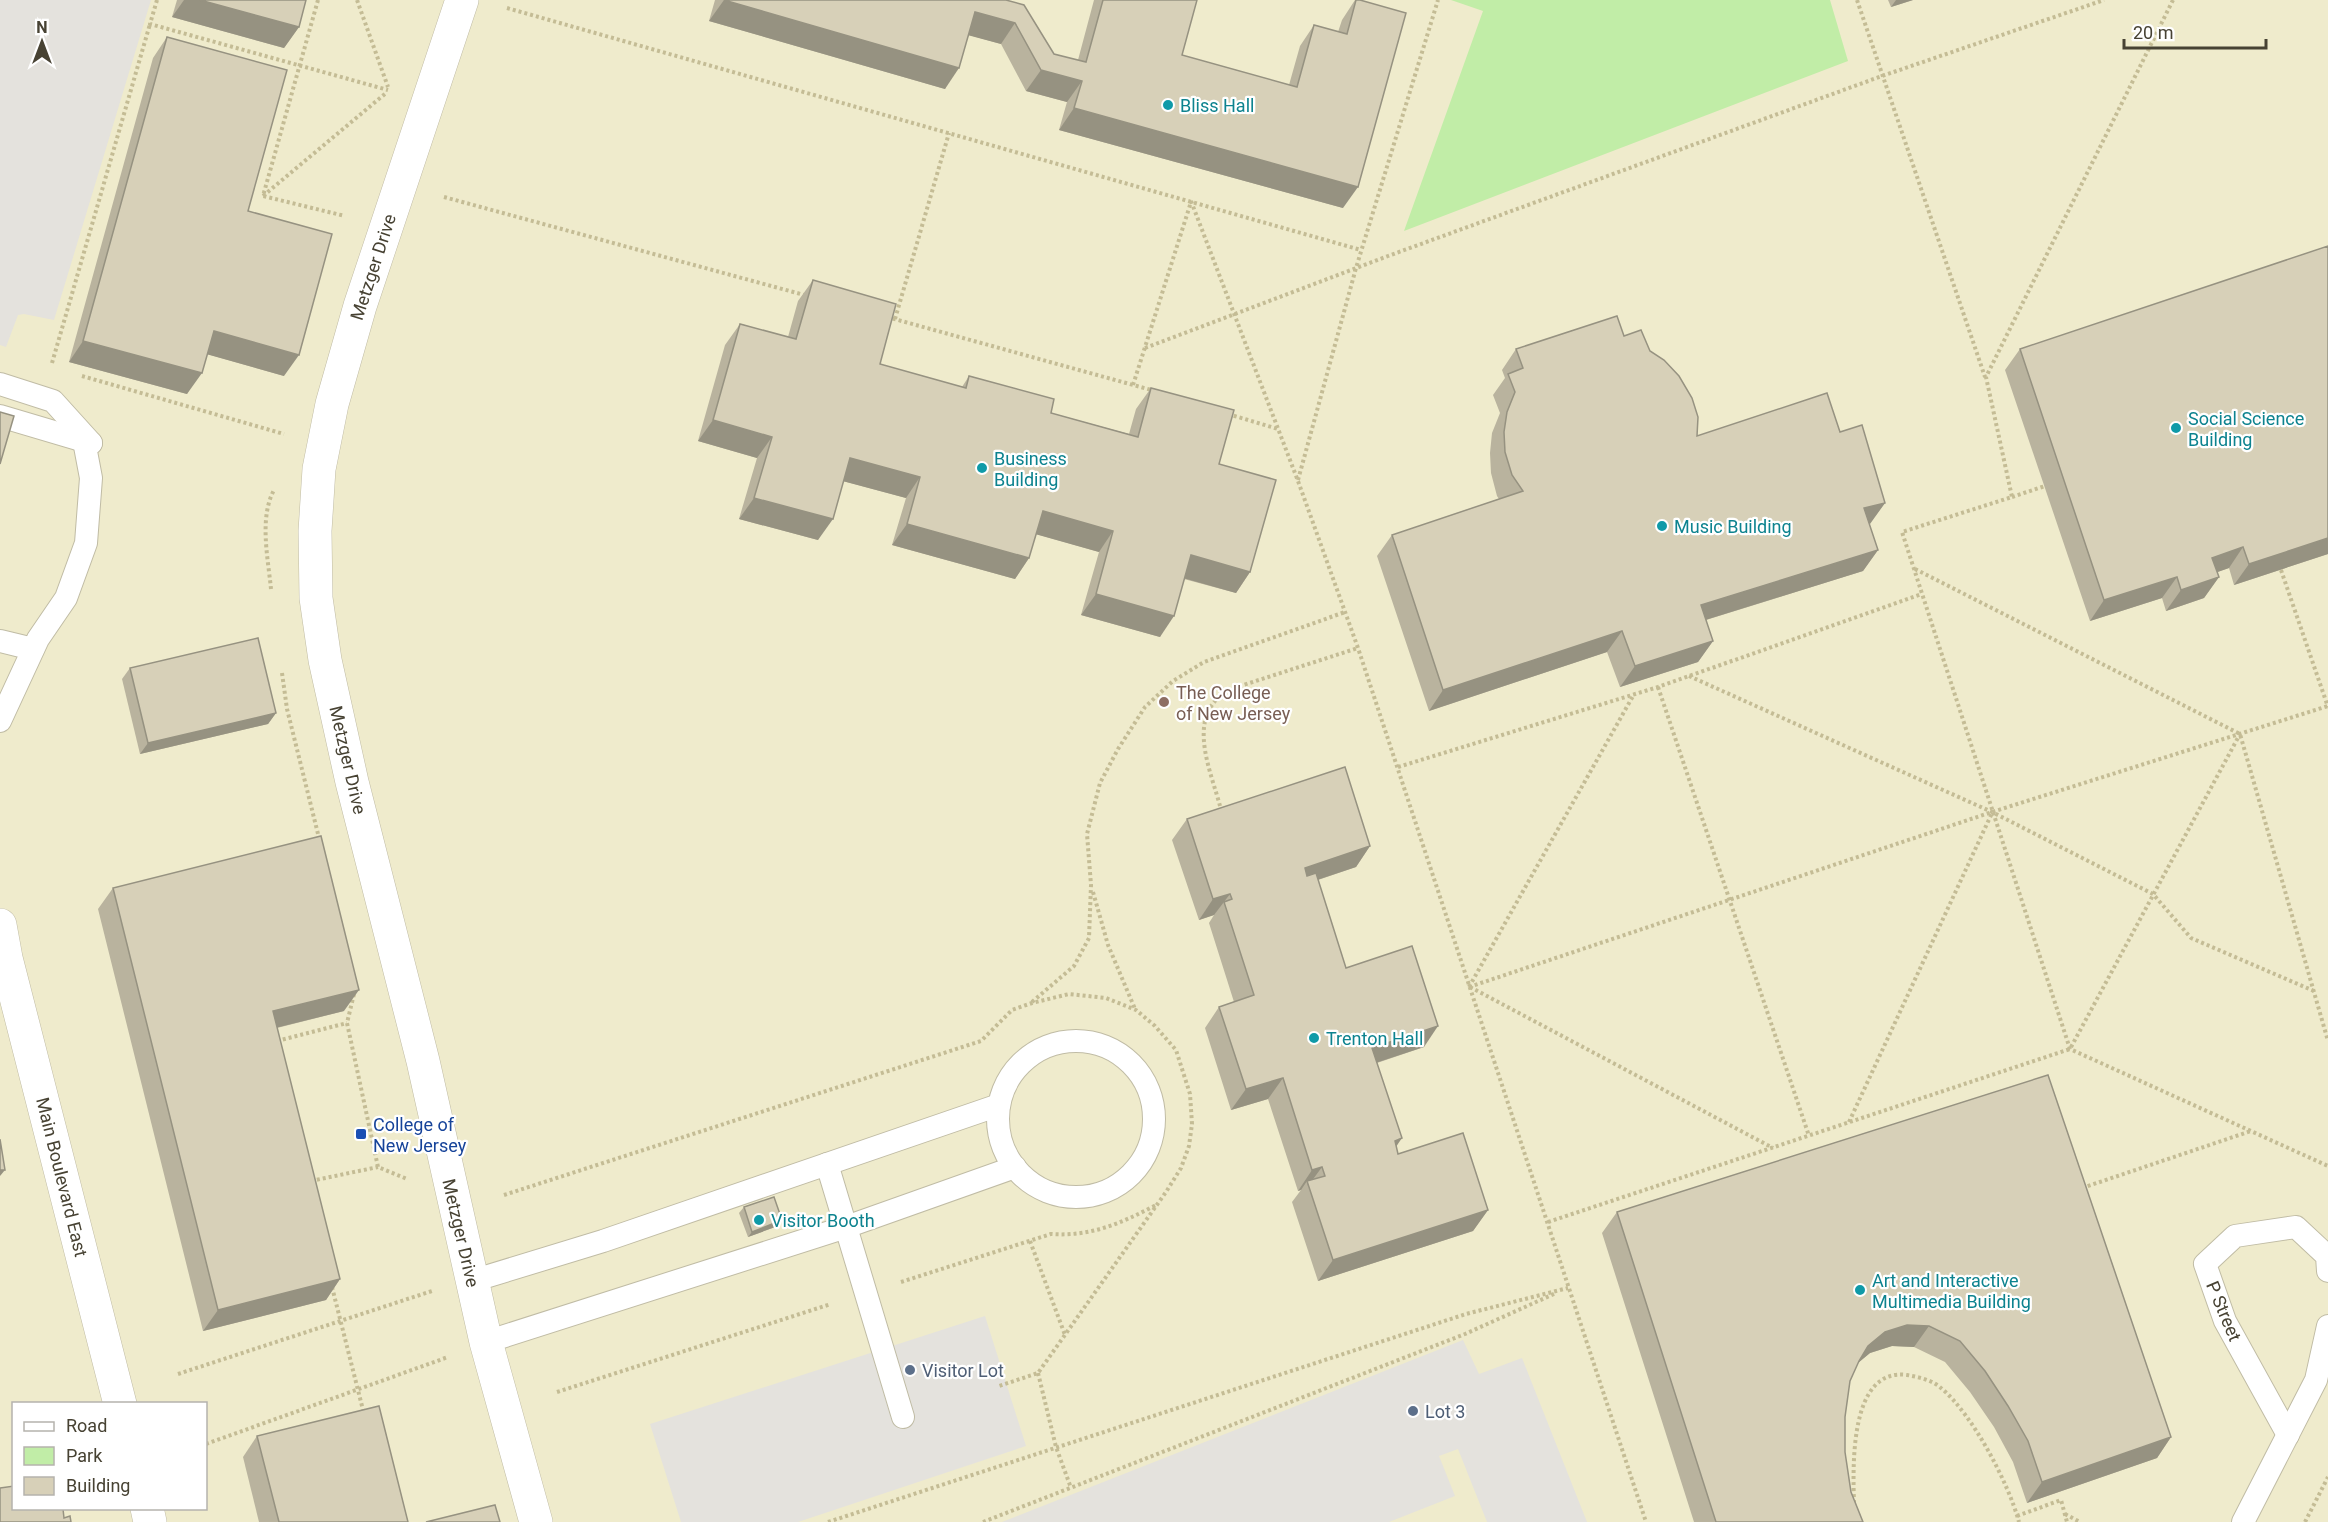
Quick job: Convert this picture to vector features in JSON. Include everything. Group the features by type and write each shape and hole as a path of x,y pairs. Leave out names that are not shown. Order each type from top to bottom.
{"street":[{"name":"Metzger Drive","path":"462,0 364,295 332,404 319,469 315,531 316,598 325,660 352,782 423,1061 456,1285 471,1348 536,1522"},
{"name":"Main Boulevard East","path":"0,925 3,958 119,1402"}],"lane":[{"path":"0,384 53,400 87,442 91,478 86,543 66,598 33,649 0,721"},
{"path":"0,416 87,442"},
{"path":"0,640 33,649"},
{"path":"1068,1042 1093,1043 1116,1052 1135,1068 1149,1089 1155,1113 1152,1138 1143,1161 1126,1179 1105,1192 1080,1198 1055,1194 1033,1184 1015,1167 1004,1148 998,1127 999,1106 1007,1082 1023,1063 1044,1048 1068,1042"},
{"path":"456,1285 603,1241 999,1106"},
{"path":"827,1164 903,1417"},
{"path":"471,1348 846,1227 1015,1167"},
{"name":"P Street","path":"2288,1434 2225,1321 2205,1264 2235,1236 2296,1227 2327,1256 2328,1271"},
{"path":"2243,1522 2316,1380 2328,1326"}],"path":[{"path":"50,368 157,0"},
{"path":"263,196 318,0"},
{"path":"357,0 389,91"},
{"path":"1298,481 1361,249 1438,0"},
{"path":"1857,0 1986,377 2012,497"},
{"path":"1145,348 1356,268 1882,76 2104,0"},
{"path":"1986,377 2173,0"},
{"path":"507,8 1361,249"},
{"path":"150,24 389,91"},
{"path":"263,196 389,91"},
{"path":"895,320 949,133"},
{"path":"263,196 346,216"},
{"path":"444,197 816,298"},
{"path":"1191,201 1279,429 1358,648 1646,1522"},
{"path":"1133,385 1191,201"},
{"path":"884,316 1156,392"},
{"path":"78,375 284,434"},
{"path":"1223,412 1279,429"},
{"path":"2045,486 1902,532 2070,1049"},
{"path":"1914,568 2240,734 2328,1041"},
{"path":"1469,987 1992,812 2328,706 2281,570"},
{"path":"1398,767 1658,687 1922,594"},
{"path":"1032,1003 1074,966 1089,938 1091,885 1087,834 1101,783 1118,749 1145,706 1173,681 1204,662 1345,612"},
{"path":"1220,806 1203,734 1207,714 1216,700 1231,689 1358,648"},
{"path":"1689,676 1992,812 2153,894 2191,938 2314,991"},
{"path":"1658,687 1809,1136"},
{"path":"1469,987 1633,695"},
{"path":"2070,1049 2240,734"},
{"path":"1849,1123 1992,812"},
{"path":"1091,885 1108,945 1136,1010"},
{"path":"1469,987 1773,1148"},
{"path":"267,1044 347,1023"},
{"path":"1548,1222 2070,1049 2328,1166"},
{"path":"2078,1189 2250,1131"},
{"path":"304,1183 378,1167"},
{"path":"1030,1241 1065,1335"},
{"path":"178,1374 456,1285"},
{"path":"332,1286 366,1422"},
{"path":"828,1522 1466,1314 1568,1288"},
{"path":"983,1522 1465,1334 1568,1288"},
{"path":"207,1444 471,1348"},
{"path":"999,1386 1038,1373 1056,1447 1071,1488"},
{"path":"1855,1512 1854,1442 1860,1415 1868,1396 1880,1381 1898,1374 1921,1377 1940,1387 1958,1407 1993,1461 2019,1522"},
{"path":"2305,1522 2328,1477"},
{"path":"2017,1516 2061,1500 2067,1522"},
{"path":"2065,1514 2080,1522"}],"shaded area":[{"name":"The College of New Jersey","path":"0,0 2328,0 2328,1522 0,1522"},
{"path":"0,0 151,0 54,320 24,314 18,315 6,347 0,345"},
{"name":"Visitor Lot","path":"985,1316 1026,1446 798,1522 681,1522 650,1424"},
{"name":"Lot 3","path":"1463,1340 1479,1374 1522,1358 1587,1522 1487,1522 1458,1449 1439,1456 1455,1496 1389,1522 1002,1522"}],"green space":[{"path":"1451,0 1830,0 1848,61 1404,231 1483,11"}],"building":[{"path":"200,0 306,0 299,27"},
{"name":"Bliss Hall","path":"724,0 1006,0 1024,5 1054,54 1086,62 1103,0 1197,0 1182,55 1297,87 1314,25 1347,34 1356,0 1406,13 1358,187 1074,108 1082,81 1041,70 1015,23 975,12 959,68"},
{"path":"167,37 287,70 248,211 332,234 299,355 214,331 202,373 83,341"},
{"name":"Social Science Building","path":"2328,246 2328,538 2249,564 2243,547 2212,558 2219,577 2181,590 2177,577 2104,600 2020,349"},
{"name":"Business Building","path":"813,280 896,304 880,364 966,388 969,376 1054,399 1051,413 1138,437 1151,388 1234,410 1219,464 1276,480 1250,572 1191,555 1174,616 1096,594 1113,531 1043,511 1029,558 907,524 920,477 850,458 833,519 754,498 772,437 713,420 740,324 796,339"},
{"name":"Music Building","path":"1617,316 1624,336 1641,330 1650,351 1664,360 1679,376 1692,398 1698,417 1697,436 1827,393 1840,432 1862,425 1885,503 1864,508 1878,550 1701,605 1713,641 1635,666 1622,631 1443,690 1392,535 1523,491 1512,475 1505,452 1504,432 1507,412 1515,392 1508,374 1523,368 1516,349"},
{"path":"0,412 14,416 0,464"},
{"path":"258,638 276,713 148,743 130,668"},
{"name":"Trenton Hall","path":"1345,767 1370,846 1305,868 1307,876 1316,873 1346,968 1412,946 1438,1026 1372,1048 1402,1138 1395,1141 1398,1154 1463,1133 1488,1210 1333,1260 1307,1181 1325,1176 1322,1167 1312,1170 1283,1078 1246,1089 1219,1007 1254,995 1224,902 1232,899 1230,894 1213,899 1187,819"},
{"path":"321,836 359,990 273,1011 340,1279 218,1310 113,888"},
{"name":"Art and Interactive Multimedia Building","path":"2048,1075 2171,1437 2042,1482 2028,1441 2008,1406 1985,1371 1960,1341 1929,1326 1907,1325 1885,1332 1868,1346 1850,1381 1845,1417 1845,1452 1851,1492 1863,1522 1716,1522 1617,1212"},
{"path":"0,1139 5,1170 0,1170"},
{"name":"Visitor Booth","path":"774,1197 782,1220 752,1232 744,1207"},
{"path":"379,1406 408,1522 279,1522 257,1436"},
{"path":"12,1486 12,1510 63,1510 64,1518 70,1516 71,1522 0,1522 0,1488"},
{"path":"495,1505 500,1522 426,1522"}],"place":[{"name":"Bliss Hall","path":"1168,105"},
{"name":"Social Science Building","path":"2176,428"},
{"name":"Business Building","path":"982,468"},
{"name":"Music Building","path":"1662,526"},
{"name":"The College of New Jersey","path":"1164,702"},
{"name":"Trenton Hall","path":"1314,1038"},
{"name":"College of New Jersey","path":"361,1134"},
{"name":"Visitor Booth","path":"759,1220"},
{"name":"Art and Interactive Multimedia Building","path":"1860,1290"},
{"name":"Visitor Lot","path":"910,1370"},
{"name":"Lot 3","path":"1413,1411"}]}
